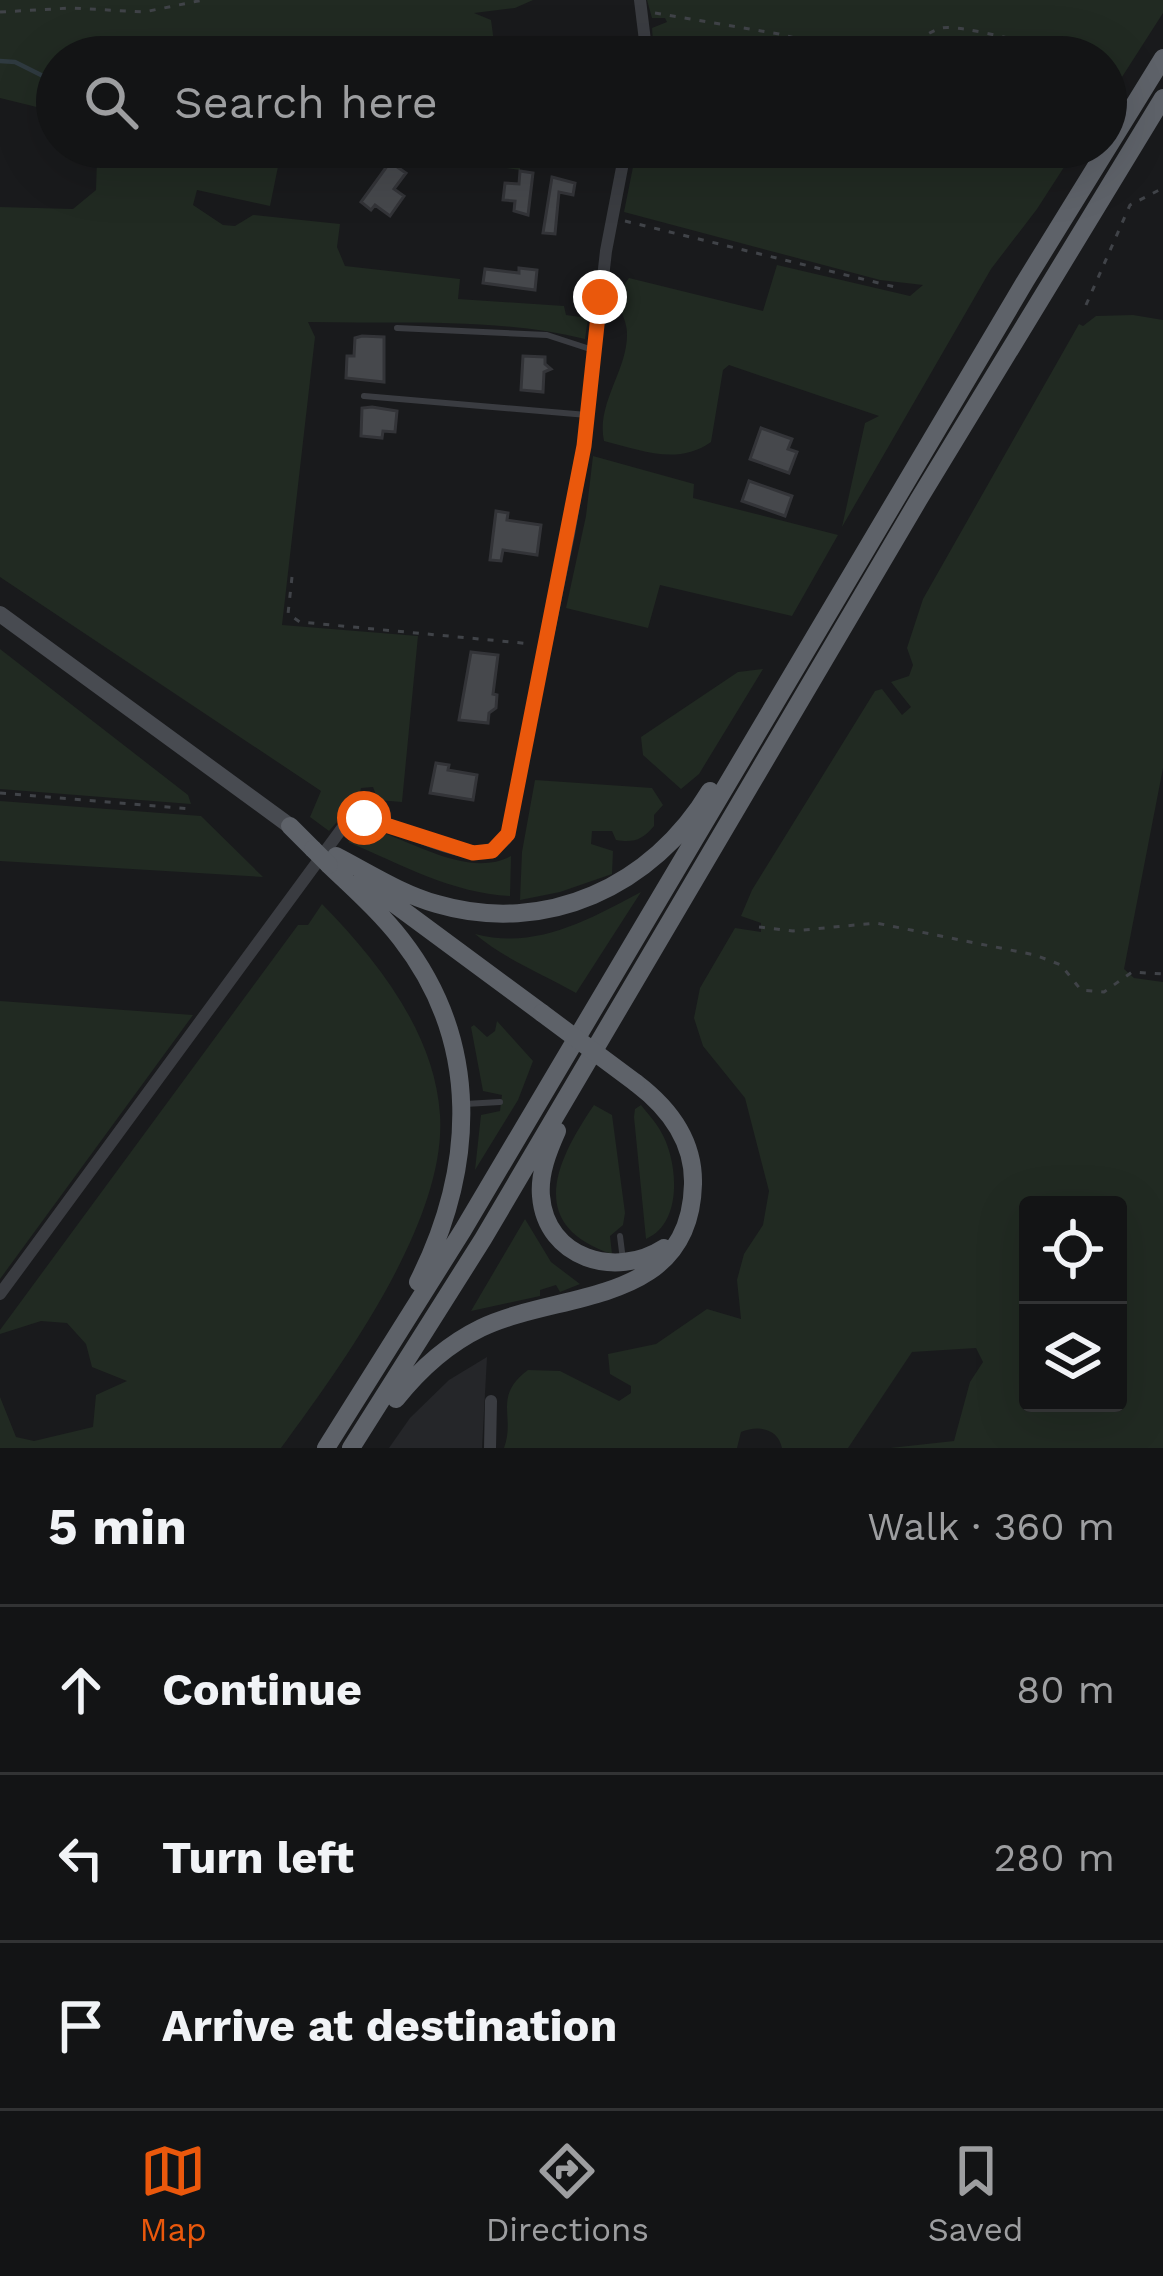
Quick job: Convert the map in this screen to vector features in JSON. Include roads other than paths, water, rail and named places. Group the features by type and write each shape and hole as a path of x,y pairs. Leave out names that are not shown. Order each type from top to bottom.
{"highway":[{"path":"1127,116 1163,58"},
{"path":"1127,157 1163,98"},
{"path":"326,1448 1095,168"},
{"path":"351,1448 483,1239 919,499 1120,168"},
{"path":"333,860 411,895 454,908 517,914 571,904 621,882 655,857 694,815 732,754 758,732"},
{"path":"290,826 636,1083 671,1116 688,1148 693,1189 682,1230 657,1265 633,1282 550,1298 486,1325 445,1349 407,1385 364,1448"},
{"path":"333,860 424,974 448,1027 462,1104 460,1158 450,1208 420,1280 383,1341 365,1388"},
{"path":"587,1061 578,1095 547,1156 541,1186 550,1227 573,1251 593,1261 624,1264 657,1252 682,1230"}],"main road":[{"path":"0,614 290,826"}],"street":[{"path":"641,6 645,36"},
{"path":"0,1294 343,827 371,818 473,853 486,853 502,844 510,828 587,415 622,168"},
{"path":"490,1448 491,1401"}],"lane":[{"path":"397,328 547,335 593,350"},
{"path":"364,396 587,415"},
{"path":"462,1104 500,1102"},
{"path":"620,1236 624,1264"}],"waterway":[{"path":"0,61 15,62 36,72"}]}
